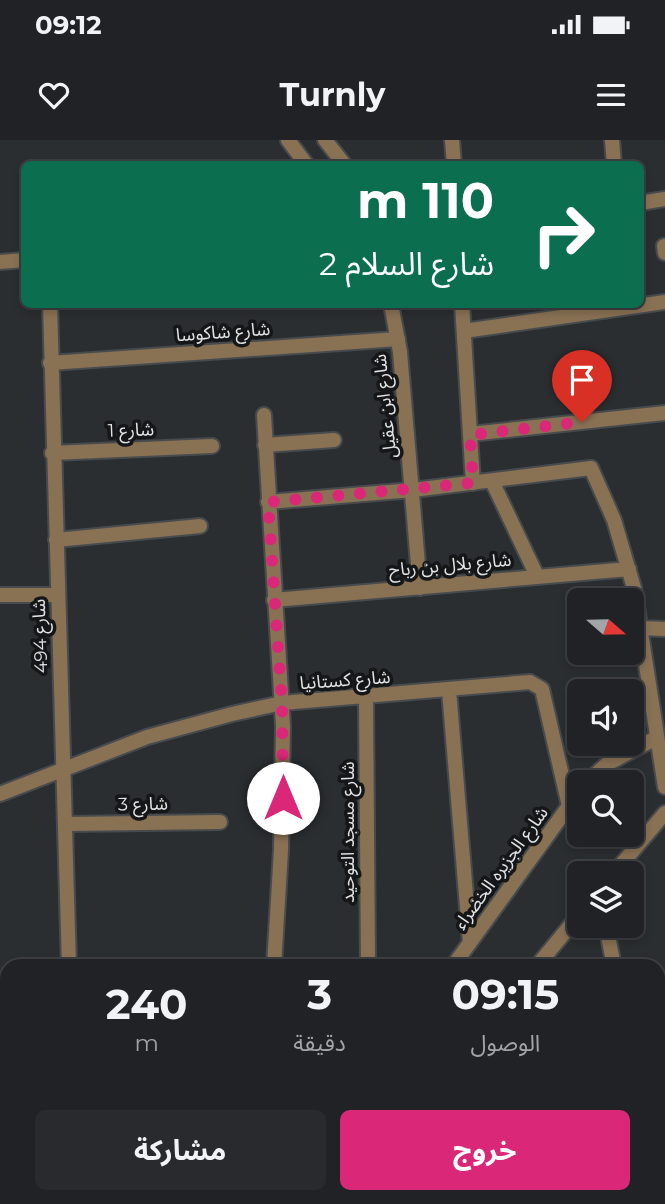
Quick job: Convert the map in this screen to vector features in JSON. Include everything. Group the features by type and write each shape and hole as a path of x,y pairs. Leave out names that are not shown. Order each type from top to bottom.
{"street":[{"path":"288,140 304,161"},
{"path":"325,140 342,161"},
{"path":"452,140 454,161"},
{"path":"612,140 614,161"},
{"path":"644,202 665,199"},
{"path":"0,262 21,260"},
{"path":"644,304 665,302"},
{"name":"شارع 494","path":"50,308 52,453 69,959"},
{"name":"شارع ابن عقيل","path":"392,308 398,339 420,587"},
{"path":"462,308 473,483"},
{"path":"464,331 615,308"},
{"name":"شارع شاكوسا","path":"50,363 398,339"},
{"path":"470,435 665,414"},
{"path":"264,415 282,703 282,811 274,959"},
{"path":"265,445 334,440"},
{"name":"شارع 1","path":"52,453 212,446"},
{"path":"268,502 413,490 592,468 614,520 633,588"},
{"path":"492,481 537,576"},
{"path":"55,540 201,526"},
{"name":"شارع بلال بن رباح","path":"274,600 629,569"},
{"path":"0,595 57,595"},
{"path":"644,628 665,629"},
{"path":"644,650 665,787"},
{"name":"شارع كستانيا","path":"0,794 147,737 282,703 366,698 530,682 539,685 567,798"},
{"path":"449,690 470,943"},
{"name":"شارع مسجد التوحيد","path":"366,698 368,959"},
{"path":"600,770 656,738"},
{"name":"شارع الجزيره الخضراء","path":"458,959 567,809"},
{"path":"624,861 665,813"},
{"name":"شارع 3","path":"65,824 220,822"},
{"path":"543,959 567,930"},
{"path":"608,938 613,959"}],"route":[{"path":"283,798 282,703 268,502 473,483 470,435 582,422"}]}
